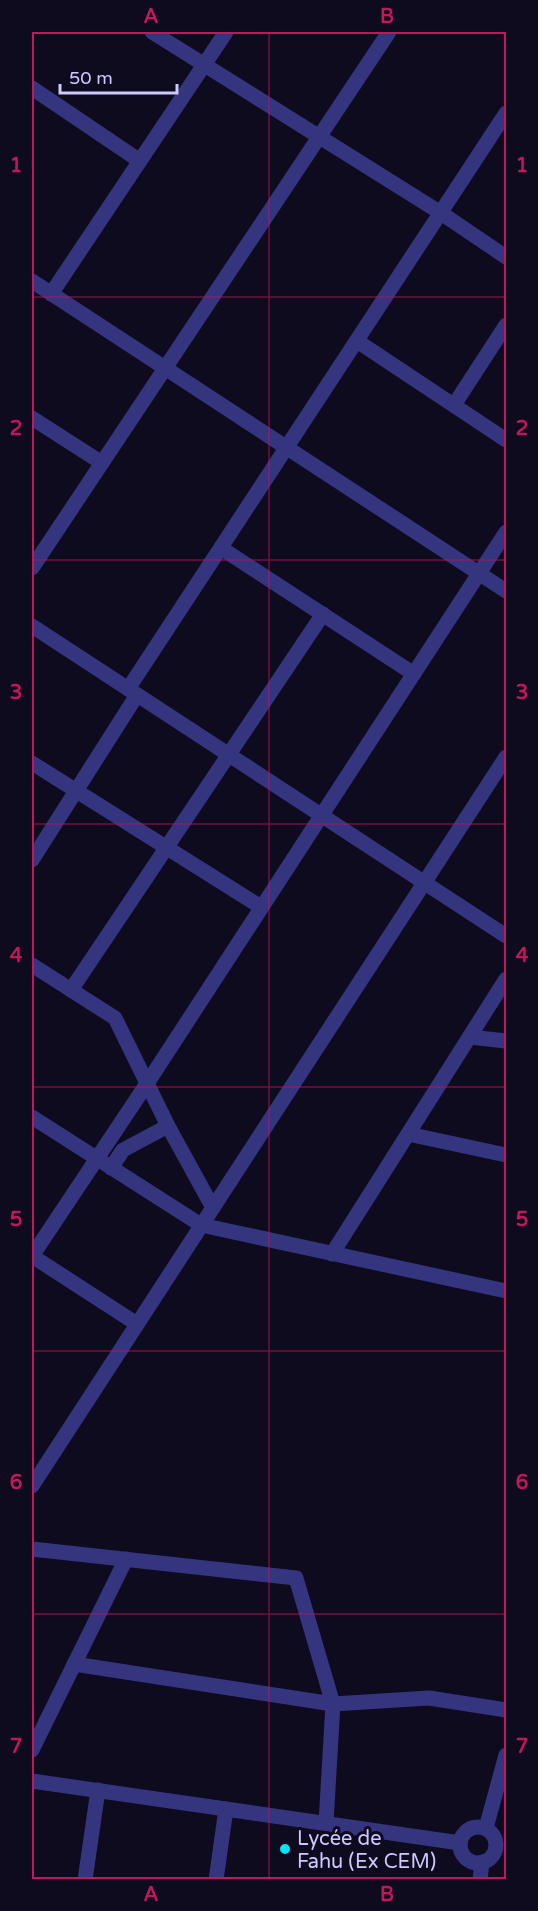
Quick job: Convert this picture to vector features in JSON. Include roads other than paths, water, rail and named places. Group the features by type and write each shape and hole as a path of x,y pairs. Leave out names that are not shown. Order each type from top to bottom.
{"street":[{"path":"152,32 441,213 507,257"},
{"path":"51,294 226,32"},
{"path":"32,565 389,32"},
{"path":"32,88 140,161"},
{"path":"32,860 221,548 506,115"},
{"path":"32,281 507,591"},
{"path":"454,405 507,325"},
{"path":"357,341 507,440"},
{"path":"32,418 102,463"},
{"path":"137,1324 32,1256 507,532"},
{"path":"221,548 414,674"},
{"path":"71,990 323,615"},
{"path":"32,626 507,936"},
{"path":"32,1486 505,761"},
{"path":"32,763 261,907"},
{"path":"32,965 115,1018 168,1126 213,1208"},
{"path":"332,1254 507,979"},
{"path":"470,1037 507,1041"},
{"path":"32,1117 201,1225 507,1291"},
{"path":"111,1168 123,1150 168,1126"},
{"path":"408,1134 507,1155"},
{"path":"32,1549 296,1578 333,1704 326,1823"},
{"path":"32,1750 126,1559"},
{"path":"74,1664 333,1704 429,1698 507,1710"},
{"path":"486,1828 507,1755"},
{"path":"32,1781 460,1843"},
{"path":"85,1880 98,1790"},
{"path":"216,1880 226,1809"},
{"path":"471,1828 486,1828 493,1834 496,1842 495,1851 490,1858 482,1862 469,1860 464,1856 460,1843 465,1833 471,1828"},
{"path":"480,1880 482,1862"}],"place":[{"name":"Lycée de Fahu (Ex CEM)","path":"285,1849"}]}
